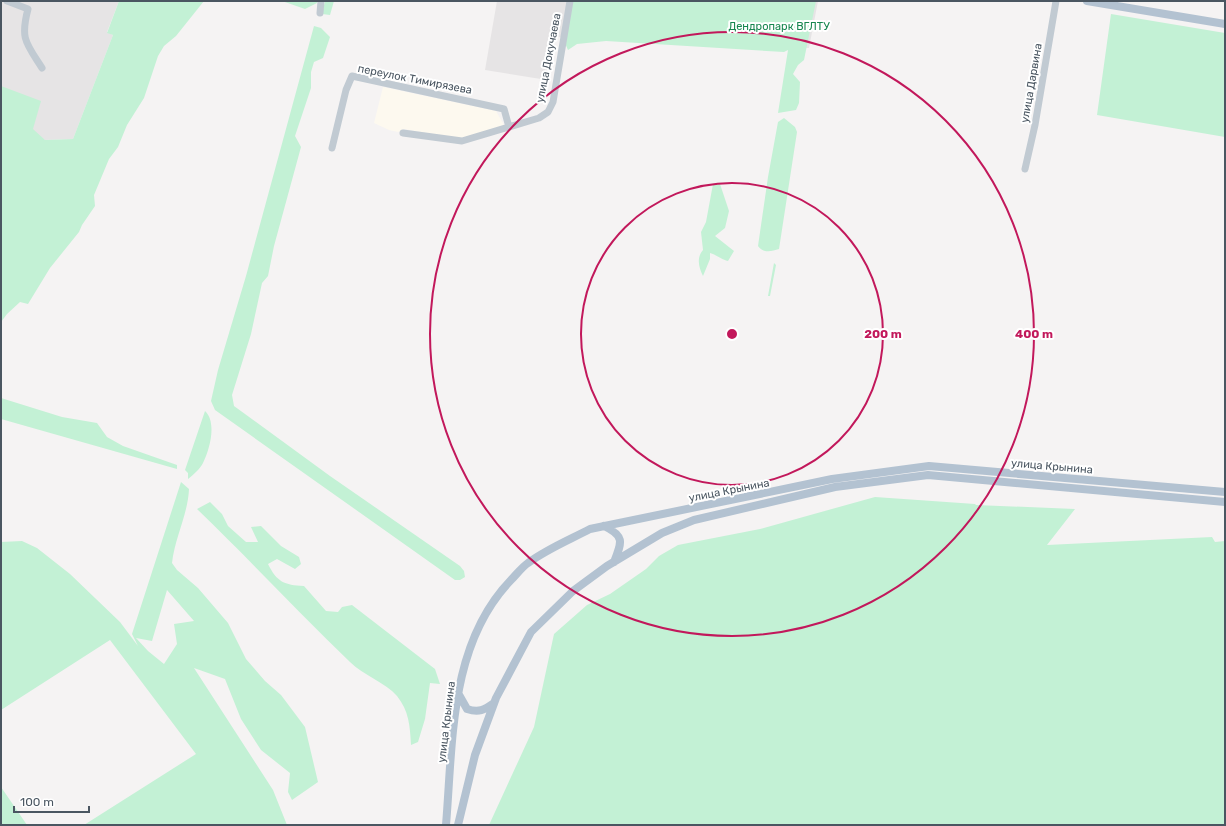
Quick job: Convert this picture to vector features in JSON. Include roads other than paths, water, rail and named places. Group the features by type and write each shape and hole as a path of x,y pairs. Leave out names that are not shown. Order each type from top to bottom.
{"main road":[{"path":"1087,1 1225,24"},
{"name":"улица Крынина","path":"446,825 458,692 471,643 482,617 499,592 527,564 590,530 832,479 929,466 1225,492"},
{"name":"улица Крынина","path":"458,825 475,756 494,703 531,632 573,591 614,562 662,533 694,520 835,487 928,475 1225,502"},
{"path":"604,526 615,531 620,538 620,548 614,562"},
{"path":"458,692 466,708 477,712 484,710 494,703"}],"street":[{"path":"7,1 28,9 24,24 24,38 42,68"},
{"path":"320,13 321,1"},
{"name":"улица Докучаева","path":"402,133 462,141 539,118 548,112 553,102 570,1"},
{"name":"улица Дарвина","path":"1025,169 1035,125 1056,1"},
{"name":"переулок Тимирязева","path":"332,148 346,90 352,76 504,109 509,127"}],"park label":[{"name":"Дендропарк ВГЛТУ","path":"779,26"}]}
